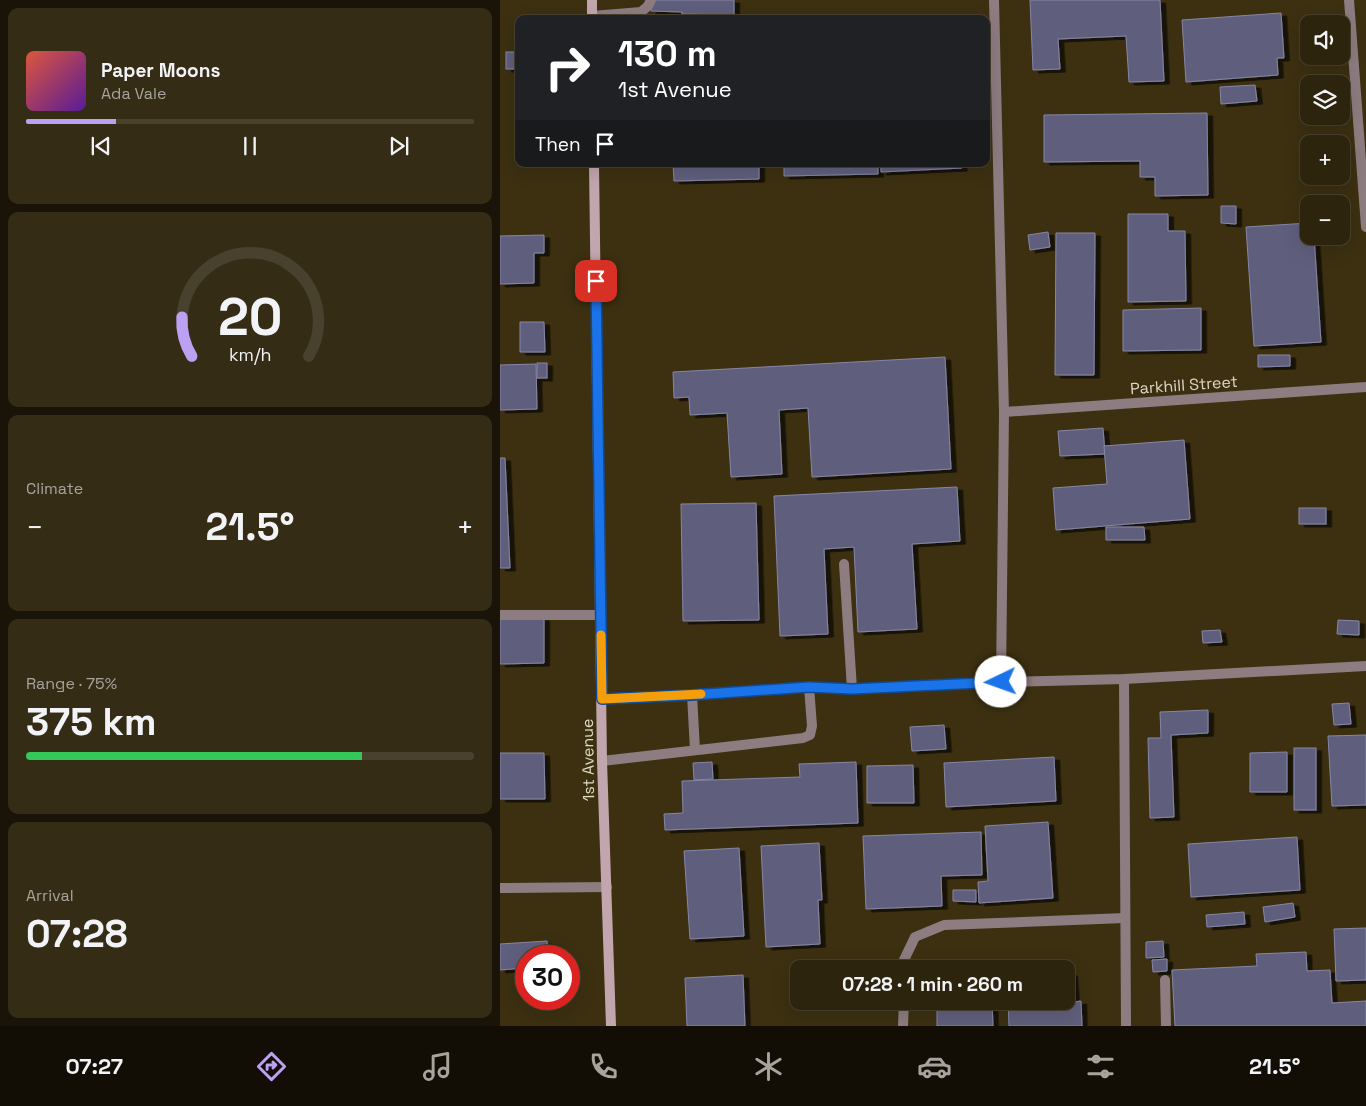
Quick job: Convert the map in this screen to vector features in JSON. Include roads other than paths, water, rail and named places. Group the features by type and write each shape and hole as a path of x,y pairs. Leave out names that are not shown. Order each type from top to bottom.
{"street":[{"path":"592,0 592,15"},
{"path":"612,15 641,12 648,6 651,0"},
{"path":"994,0 990,20 1004,412 1001,682"},
{"path":"1349,0 1364,180 1366,227"},
{"name":"1st Avenue","path":"594,167 602,761 611,1026"},
{"name":"Parkhill Street","path":"1004,412 1366,387"},
{"path":"844,564 852,689"},
{"path":"500,615 600,615"},
{"path":"602,699 809,687 852,689 1001,682 1124,679 1366,666"},
{"path":"1124,679 1126,1026"},
{"path":"602,761 803,738 810,735 812,726 809,687"},
{"path":"692,695 695,750"},
{"path":"500,888 607,887"},
{"path":"904,960 915,937 944,925 1125,918"},
{"path":"1165,980 1166,1026"},
{"path":"903,1026 904,1010"}]}
